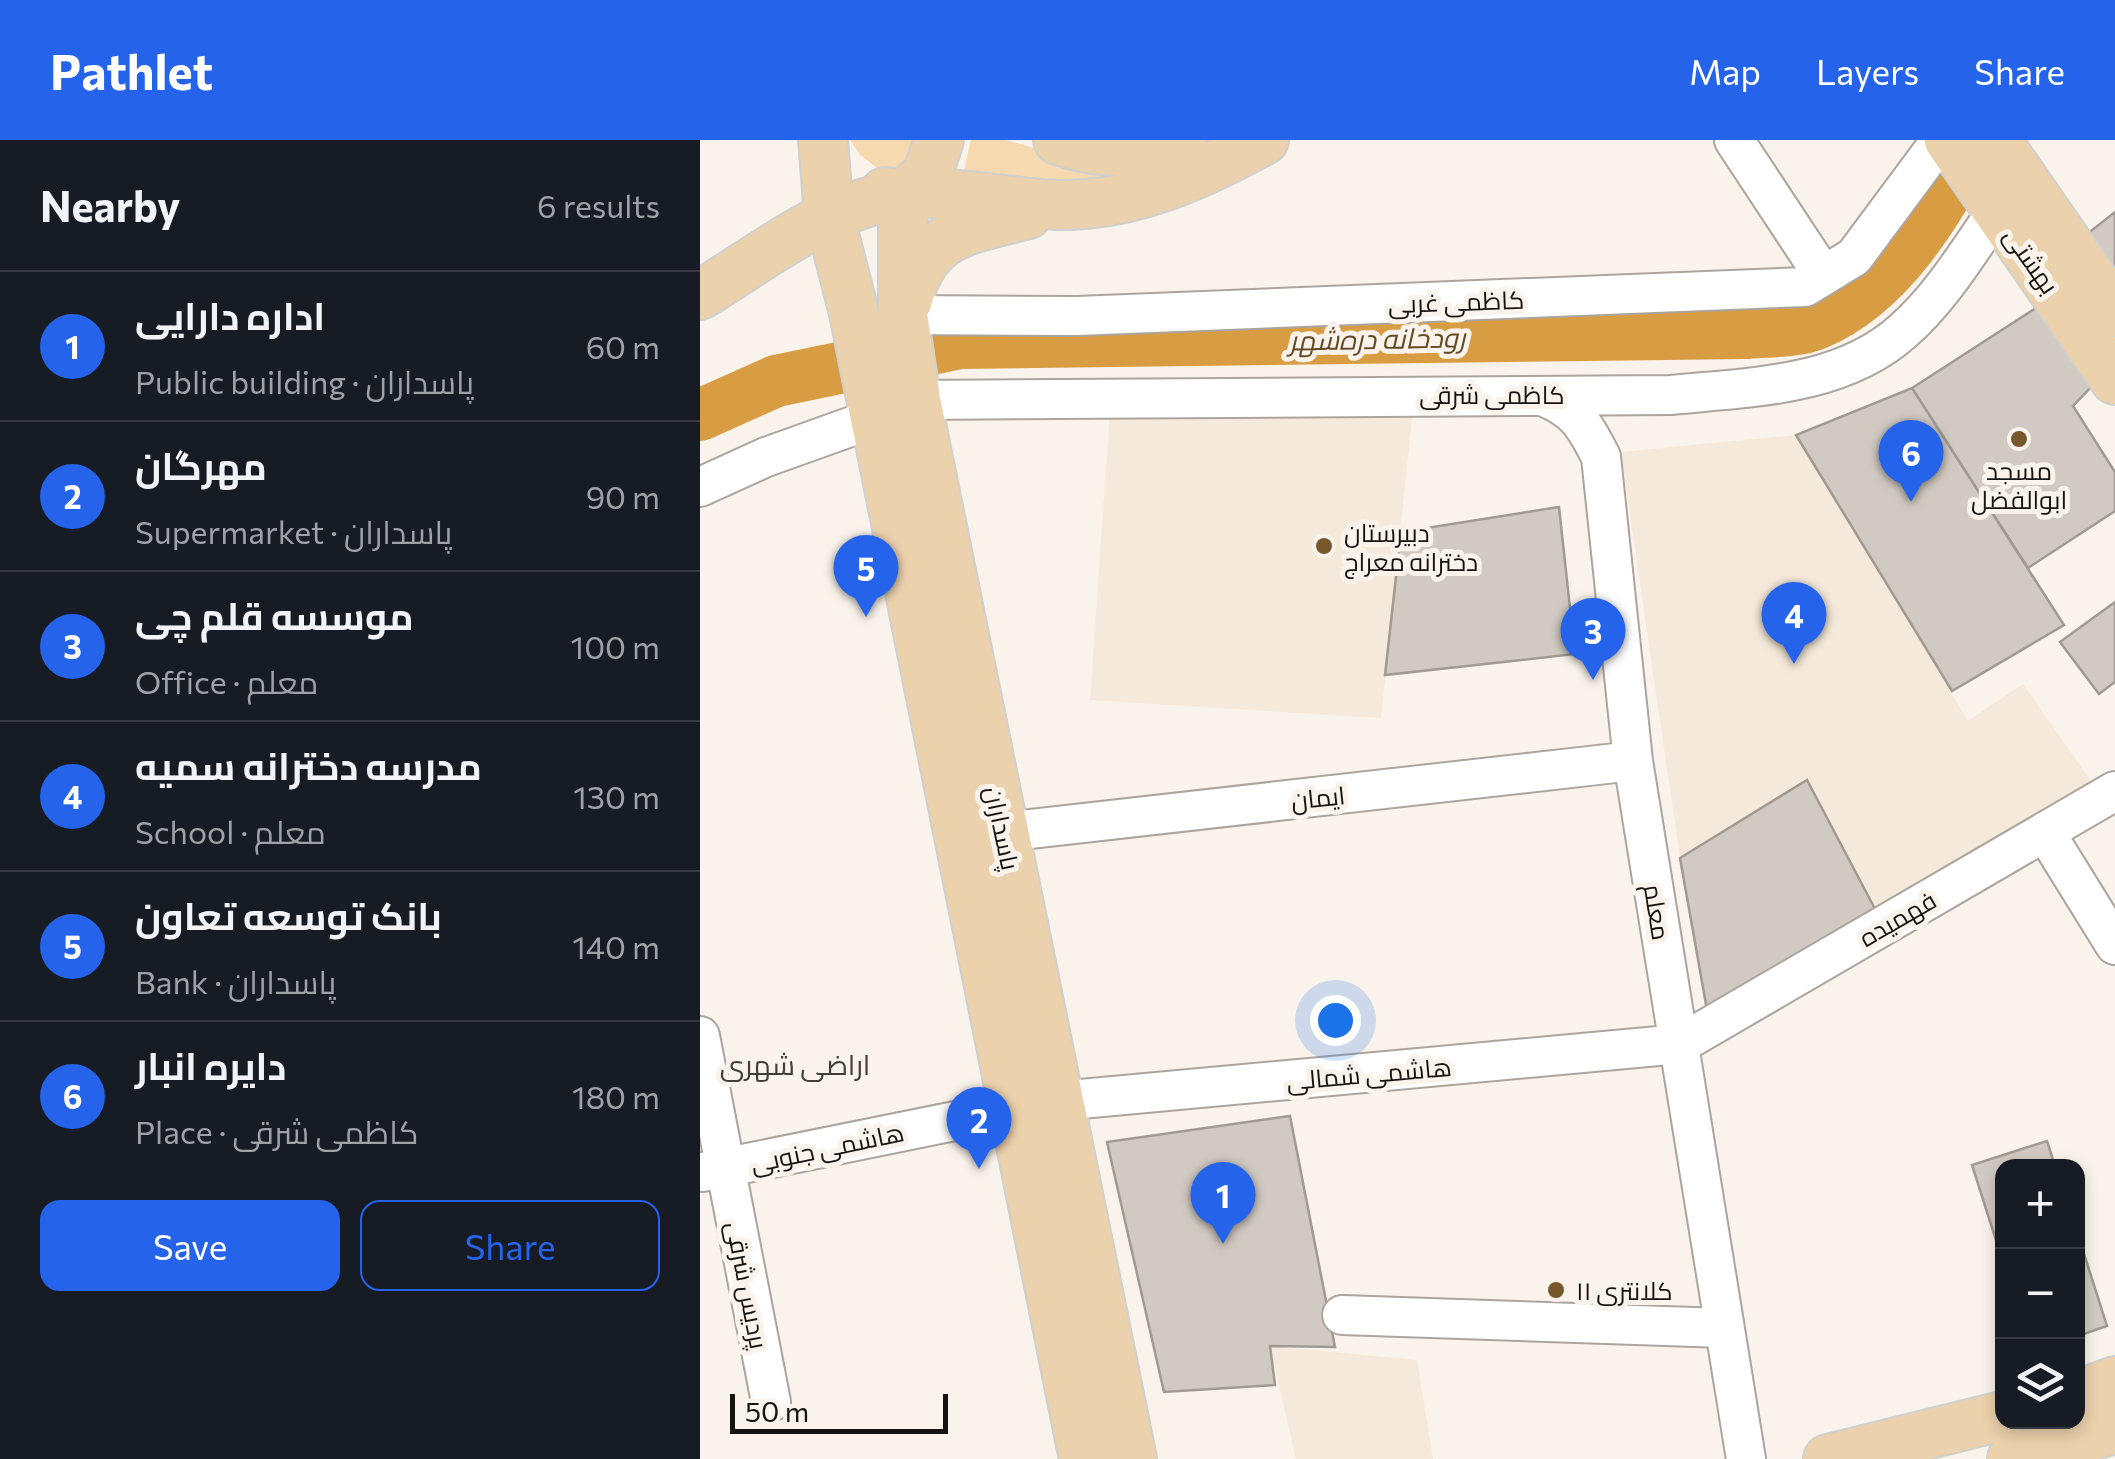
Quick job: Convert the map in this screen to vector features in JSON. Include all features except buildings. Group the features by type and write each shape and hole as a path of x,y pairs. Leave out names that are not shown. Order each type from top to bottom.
{"main road":[{"path":"700,266 784,216 823,140 844,170 866,188 903,195 1066,205 1117,200 1172,184 1264,140"},
{"name":"پاسداران","path":"823,140 829,215 854,313 895,409 1004,832 1084,1459"},
{"path":"700,295 829,215 903,195 927,175 939,140"},
{"path":"1058,140 1084,149 1124,150 1163,148 1182,140"},
{"name":"بهشتی","path":"1949,140 2013,200 2115,312"},
{"name":"بهشتی","path":"1996,140 2013,200 2115,380"},
{"name":"پاسداران","path":"903,195 903,315 895,409 1036,1105 1132,1459"},
{"path":"903,315 915,270 934,246 965,232 1066,205"},
{"path":"762,258 791,257 815,270 854,313"},
{"path":"2085,1392 2115,1381"},
{"path":"1828,1459 1995,1418"},
{"path":"2012,1459 2115,1428"}],"street":[{"path":"1734,140 1823,275"},
{"name":"کاظمی غربی","path":"903,315 1078,316 1805,286 1854,257 1941,140"},
{"name":"کاظمی شرقی","path":"700,487 766,456 895,409 1536,393 1670,394 1776,384 1842,368 1902,333 2013,200"},
{"name":"معلم","path":"1536,393 1569,406 1580,417 1601,457 1633,761 1746,1459"},
{"path":"1601,457 1609,427 1623,410 1670,394"},
{"name":"ایمان","path":"1004,832 1633,761"},
{"name":"فهمیده","path":"1680,1044 2115,791"},
{"path":"2045,832 2115,944"},
{"name":"پردیس شرقی","path":"700,1036 712,1170 771,1402"},
{"name":"هاشمی شمالی","path":"1036,1105 1680,1044"},
{"name":"هاشمی جنوبی","path":"712,1170 1036,1105"},
{"path":"1342,1316 1724,1328"}],"shaded area":[{"path":"850,140 919,140 919,150 900,170 884,173 860,155"},
{"path":"971,140 1006,140 1137,177 1083,188 962,179"},
{"path":"1110,410 1412,418 1381,718 1090,700"},
{"path":"1796,435 1968,721 2023,684 2103,798 1884,926 1807,780 1680,858 1621,452"},
{"path":"1270,1346 1417,1360 1433,1459 1296,1459"}],"waterway":[{"name":"رودخانه دره‌شهر","path":"700,415 776,381 960,343 1747,333 1800,328 1843,310 1890,270 1929,221 1976,140"}],"place":[{"name":"مسجد ابوالفضل","path":"2019,439"},
{"name":"دایره انبار","path":"1911,502"},
{"name":"دبیرستان دخترانه معراج","path":"1324,546"},
{"name":"بانک توسعه تعاون","path":"866,617"},
{"name":"مدرسه دخترانه سمیه","path":"1794,664"},
{"name":"موسسه قلم چی","path":"1593,680"},
{"name":"مهرگان","path":"979,1169"},
{"name":"اداره دارایی","path":"1223,1244"},
{"name":"کلانتری ۱۱","path":"1556,1290"}],"district":[{"name":"اراضی شهری","path":"795,1064"}]}
